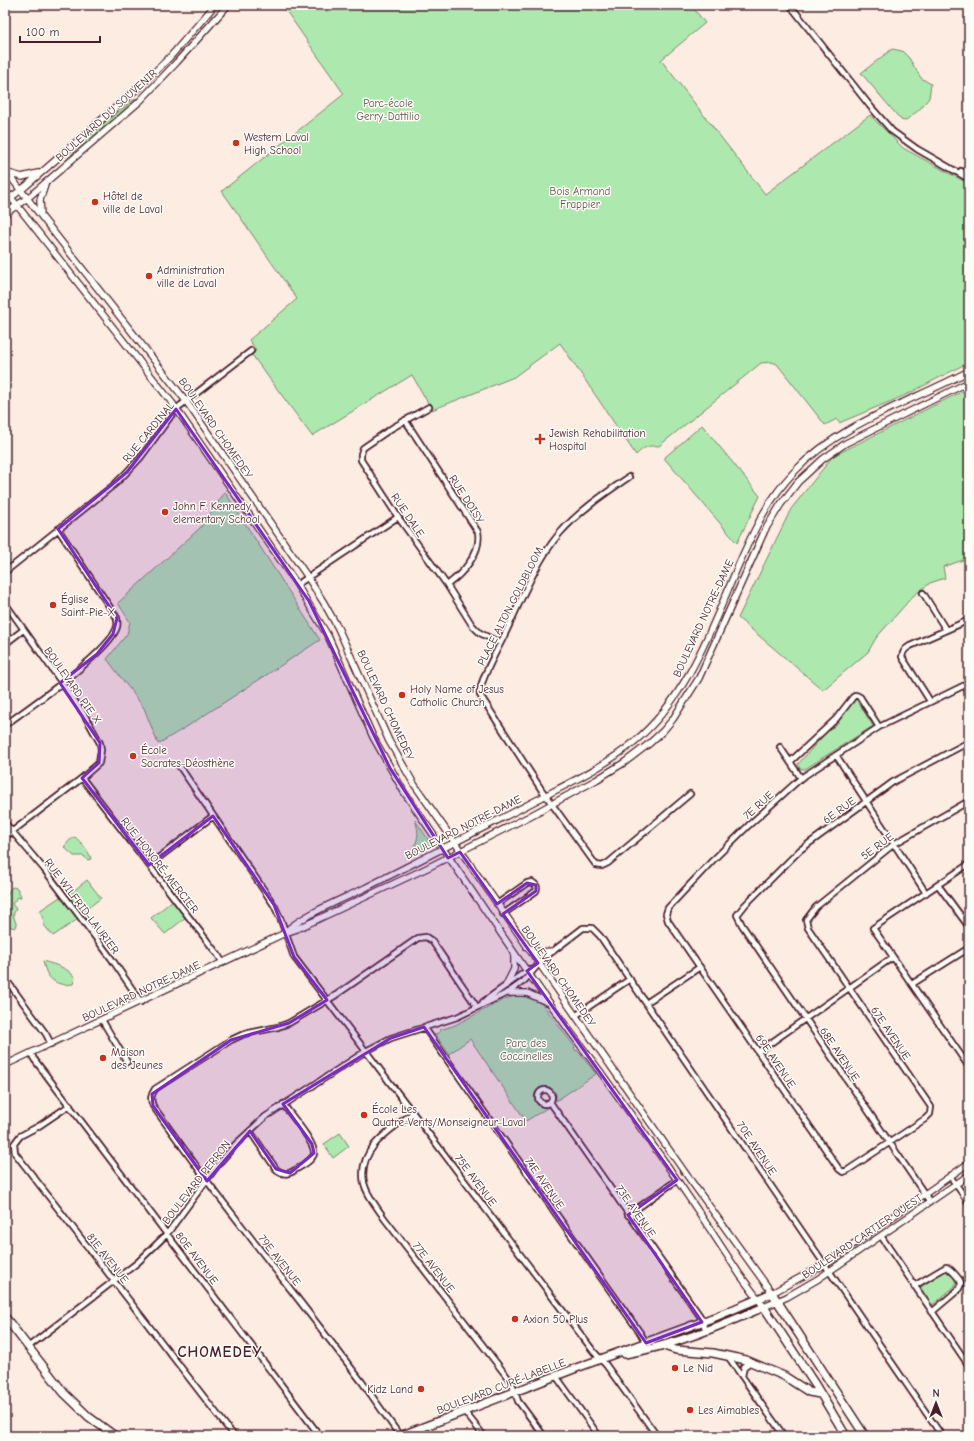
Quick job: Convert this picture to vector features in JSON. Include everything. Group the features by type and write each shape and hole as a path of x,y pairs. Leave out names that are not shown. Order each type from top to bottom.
{"main road":[{"name":"BOULEVARD CURÉ-LABELLE","path":"609,1357 702,1322 772,1293"},
{"path":"772,1293 865,1436"},
{"name":"BOULEVARD CURÉ-LABELLE","path":"400,1436 601,1359 664,1346 764,1307"},
{"path":"764,1307 816,1386 846,1436"},
{"path":"5,1317 54,1382 70,1400 89,1417 115,1436"},
{"path":"664,1346 676,1350 700,1351 727,1355 750,1362 784,1376 809,1392 820,1394"}],"street":[{"name":"BOULEVARD DU SOUVENIR","path":"5,202 43,172 149,78 215,5"},
{"name":"BOULEVARD DU SOUVENIR","path":"5,214 27,198 139,102 185,54 228,5"},
{"path":"790,5 870,106 892,131 917,149 969,175"},
{"path":"945,164 969,179"},
{"path":"6,171 22,177 43,172"},
{"name":"BOULEVARD CHOMEDEY","path":"6,171 186,401 308,578 324,603 344,640 386,733 414,784 538,964 727,1232 772,1293"},
{"path":"41,216 40,200 46,182"},
{"name":"BOULEVARD CHOMEDEY","path":"5,190 12,197 176,409 298,584 328,636 374,737 404,792 448,858 528,972 677,1180 740,1275 758,1299"},
{"name":"RUE CARDINAL","path":"5,572 102,495 141,457 176,409 251,351"},
{"name":"BOULEVARD NOTRE-DAME","path":"285,933 295,924 325,908 581,777 617,755 645,733 664,713 680,691 696,661 759,521 773,498 794,472 824,446 845,432 969,371"},
{"name":"BOULEVARD NOTRE-DAME","path":"5,1065 448,858 591,783 625,762 654,739 670,723 685,701 702,671 769,523 785,498 806,474 822,459 850,441 969,382"},
{"name":"RUE DALE","path":"429,407 405,420 362,448 361,454 364,465 474,628 500,643"},
{"name":"RUE DOISY","path":"405,420 478,532 479,539 471,561 458,578 446,585"},
{"name":"PLACE ALTON GOLDBLOOM","path":"629,477 585,509 558,535 541,562 500,643 481,685 480,695 552,804 596,865 602,866 608,863 690,794"},
{"path":"298,584 398,517"},
{"path":"5,726 97,654 113,634 117,626 117,618 58,529"},
{"path":"923,593 946,630"},
{"name":"BOULEVARD PIE X","path":"5,603 60,683 84,714 100,742 101,750 99,764 5,837"},
{"path":"930,701 902,657 903,652 905,648 969,620"},
{"path":"5,644 23,630"},
{"name":"7E RUE","path":"666,914 668,908 712,861 754,820 801,778 879,727 969,683"},
{"path":"791,761 836,718 856,695 860,697 879,727"},
{"name":"6E RUE","path":"737,915 745,905 800,850 893,782 969,742"},
{"path":"780,747 791,761 801,778"},
{"path":"836,755 926,893"},
{"name":"75E AVENUE","path":"180,767 274,905 294,957 594,1352 601,1359 657,1436"},
{"name":"RUE HONORÉ-MERCIER","path":"82,778 223,963"},
{"name":"5E RUE","path":"806,920 816,907 894,844 969,801"},
{"path":"149,865 213,816"},
{"name":"RUE WILFRID-LAURIER","path":"5,823 44,869 111,958 141,1002"},
{"path":"969,864 873,928 969,1067"},
{"path":"497,904 527,883 532,882 536,885 536,891 503,914"},
{"path":"938,885 969,927"},
{"name":"69E AVENUE","path":"666,914 668,921 839,1169 843,1172 848,1170 889,1144"},
{"name":"68E AVENUE","path":"737,915 742,925 889,1144 930,1202"},
{"name":"67E AVENUE","path":"806,920 808,928 931,1107 930,1114 925,1119 889,1144"},
{"name":"70E AVENUE","path":"538,964 583,928 592,928 600,936 942,1436"},
{"path":"327,1000 416,939 423,937 430,939 477,1007"},
{"path":"527,947 541,952 553,951"},
{"path":"912,984 969,948"},
{"path":"506,985 514,969 514,952"},
{"path":"758,1052 893,957"},
{"name":"BOULEVARD PERRON","path":"477,1007 506,985 528,972 538,964"},
{"path":"646,1003 700,968"},
{"name":"BOULEVARD PERRON","path":"28,1347 137,1263 167,1234 225,1156 265,1116 366,1051 391,1038 457,1016 506,993 524,981 528,972"},
{"path":"5,978 46,1034 51,1044"},
{"path":"575,1016 630,979"},
{"path":"506,993 527,993 550,1003"},
{"name":"79E AVENUE","path":"327,1000 288,1023 278,1027 244,1034 231,1040 155,1089 150,1100 207,1181 362,1382 400,1436"},
{"path":"102,1020 127,1062"},
{"name":"74E AVENUE","path":"424,1027 641,1334 649,1350"},
{"name":"80E AVENUE","path":"31,1053 34,1059 320,1436"},
{"name":"73E AVENUE","path":"550,1102 702,1322 706,1330"},
{"path":"250,1131 276,1169 280,1172 285,1174 290,1173 311,1158 314,1153 312,1144 283,1104"},
{"name":"81E AVENUE","path":"70,1105 39,1126 20,1136 14,1144 15,1153 234,1436"},
{"name":"77E AVENUE","path":"413,1112 385,1134 372,1147 366,1156 363,1172 364,1184 372,1201 384,1218 512,1384 518,1402 544,1436"},
{"name":"BOULEVARD CARTIER OUEST","path":"772,1293 825,1264 969,1163"},
{"name":"BOULEVARD CARTIER OUEST","path":"764,1307 777,1302 830,1271 969,1175"},
{"path":"950,1176 969,1203"},
{"path":"628,1215 677,1180"},
{"path":"881,1236 969,1366"},
{"path":"914,1286 946,1267 950,1268 961,1283 958,1290 932,1312"},
{"path":"758,1299 764,1307"},
{"path":"727,1355 784,1436"},
{"path":"742,1376 744,1367 750,1362"},
{"path":"556,1376 599,1436"},
{"path":"464,1411 484,1436"}],"highlighted area":[{"path":"176,409 309,601 390,768 448,858 460,852 497,904 527,883 536,885 536,891 503,914 538,963 527,971 677,1180 628,1215 702,1322 646,1343 424,1027 391,1038 283,1104 312,1144 314,1153 290,1173 276,1169 250,1131 207,1181 153,1106 152,1094 231,1040 289,1023 327,1000 294,957 274,905 213,816 149,865 82,778 99,763 100,743 60,683 97,654 113,634 117,618 58,529 127,472"}],"green space":[{"name":"Bois Armand Frappier","path":"282,5 691,5 705,23 661,60 765,194 870,115 903,148 969,184 969,362 908,394 839,423 837,419 825,425 777,364 772,362 761,363 659,446 646,447 636,455 560,343 514,377 432,410 412,375 312,436 252,355 256,350 249,340 297,299 222,191 344,94"},
{"path":"892,49 902,51 909,58 921,78 931,84 929,98 920,109 905,121 901,120 861,73"},
{"path":"136,98 137,99 66,160 94,131"},
{"path":"969,388 969,558 943,567 945,578 930,583 913,596 876,638 868,652 823,690 738,618 791,509 833,456"},
{"path":"702,425 760,496 737,543 664,458"},
{"path":"225,492 320,640 158,744 144,708 107,659 127,634 130,622 118,603 201,527"},
{"path":"856,699 873,726 805,769 800,769 798,764"},
{"path":"415,820 432,845 415,852 414,851 406,857 413,848 418,836"},
{"path":"75,837 80,841 91,859 87,860 84,856 74,856 64,847"},
{"path":"87,880 101,898 80,914 67,896"},
{"path":"12,887 17,888 21,896 20,898 18,897 12,904 16,909 13,915 17,926 15,928 5,925 5,897"},
{"path":"60,897 78,919 53,936 44,925 43,916 39,911"},
{"path":"172,901 185,918 165,934 151,918"},
{"path":"43,961 69,971 75,978 73,984 61,984 52,980 46,972"},
{"name":"Parc des Coccinelles","path":"515,996 530,998 543,1005 575,1047 574,1048 576,1051 577,1050 596,1074 556,1101 556,1094 552,1090 542,1087 536,1096 535,1101 539,1106 547,1108 526,1121 470,1039 449,1054 435,1034 440,1032 440,1030 455,1025 505,999"},
{"path":"340,1133 349,1146 333,1158 324,1144"},
{"path":"945,1270 953,1276 955,1286 934,1304 930,1305 920,1289"}],"place":[{"name":"Western Laval High School","path":"236,143"},
{"name":"Hôtel de ville de Laval","path":"95,202"},
{"name":"Administration ville de Laval","path":"149,276"},
{"name":"Jewish Rehabilitation Hospital","path":"540,439"},
{"name":"John F. Kennedy elementary School","path":"165,512"},
{"name":"Église Saint-Pie-X","path":"53,605"},
{"name":"Holy Name of Jesus Catholic Church","path":"402,695"},
{"name":"École Socrates-Déosthène","path":"133,756"},
{"name":"Maison des Jeunes","path":"103,1058"},
{"name":"École Les Quatre-Vents/Monseigneur-Laval","path":"364,1115"},
{"name":"Axion 50 Plus","path":"515,1319"},
{"name":"Le Nid","path":"675,1368"},
{"name":"Kidz Land","path":"421,1389"},
{"name":"Les Aimables","path":"690,1410"}],"district":[{"name":"CHOMEDEY","path":"220,1352"}],"park label":[{"name":"Parc-école Gerry-Dattilio","path":"388,109"}]}
